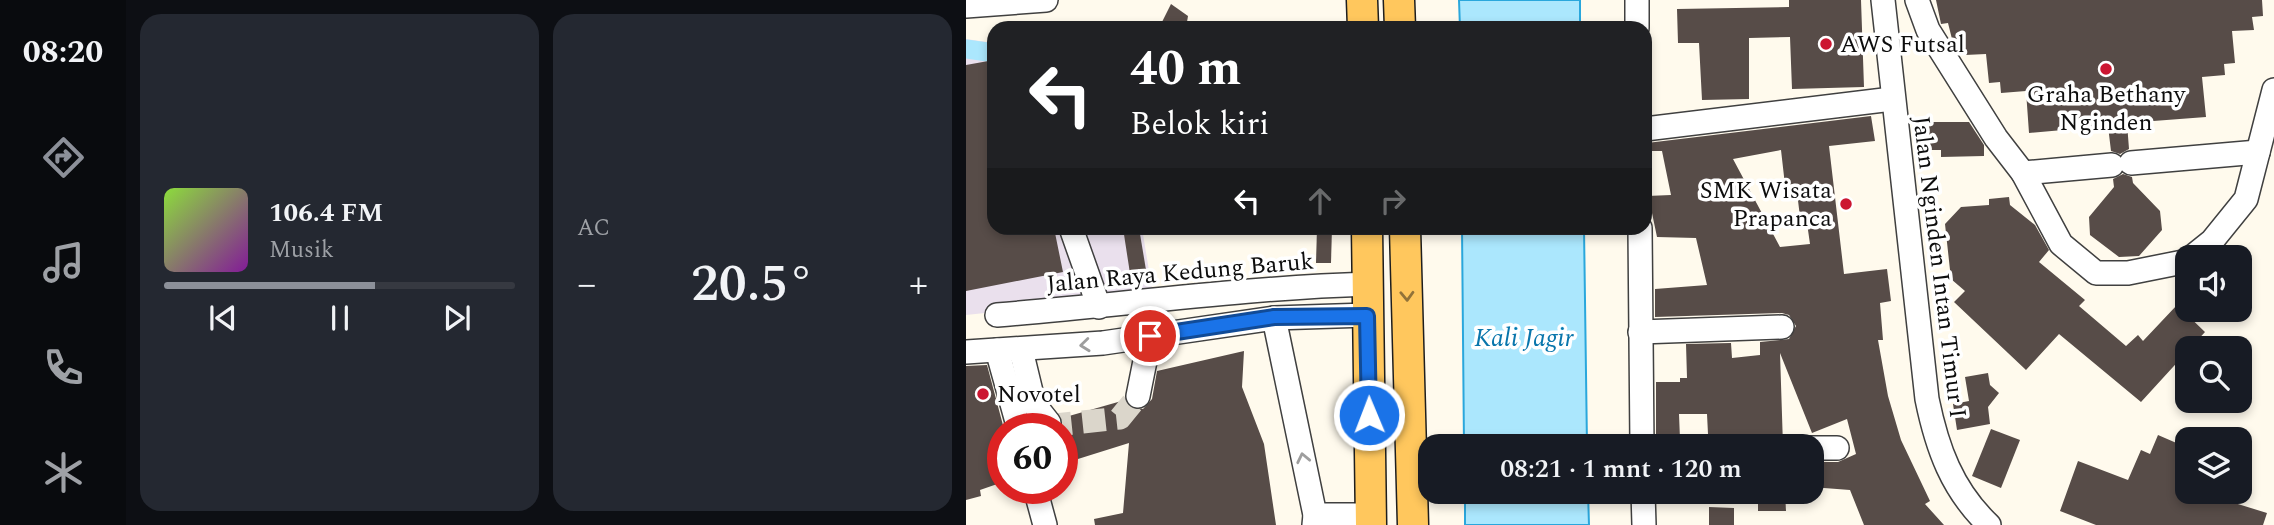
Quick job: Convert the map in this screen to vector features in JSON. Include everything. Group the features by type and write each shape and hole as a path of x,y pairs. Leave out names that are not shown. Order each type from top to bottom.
{"main road":[{"path":"1362,0 1363,21"},
{"path":"1399,0 1400,21"},
{"path":"1367,235 1371,520"},
{"path":"1405,235 1413,525"}],"street":[{"path":"966,6 1045,0"},
{"path":"1637,0 1637,21"},
{"name":"Jalan Nginden Intan Timur I","path":"1883,0 1927,399 1937,445 1953,481 1989,525"},
{"path":"1917,0 1928,30 2023,173 2061,244 2096,273 2128,273 2175,264"},
{"path":"2207,245 2245,199 2274,90"},
{"path":"1652,128 1892,99"},
{"path":"2023,173 2258,152"},
{"path":"1074,235 1099,307"},
{"path":"1640,235 1642,434"},
{"name":"Jalan Raya Kedung Baruk","path":"997,314 1099,307 1268,287 1368,284"},
{"path":"966,352 1021,350 1150,336 1274,317 1367,316"},
{"path":"1274,317 1315,520 1371,520"},
{"path":"1640,332 1782,327"},
{"path":"1138,396 1150,336"},
{"path":"997,350 1015,413"},
{"path":"1021,350 1034,404 1042,413"},
{"path":"1824,448 1837,448"},
{"path":"1039,504 1045,525"},
{"path":"1643,504 1644,525"}],"shaded area":[{"path":"966,39 987,42 987,235 1143,235 1153,295 966,315"}],"water":[{"path":"1459,0 1580,0 1580,21 1460,21"},
{"name":"Kali Jagir","path":"1462,235 1584,235 1587,434 1464,434"},
{"path":"1465,504 1588,504 1589,525 1465,525"}],"building":[{"path":"1789,0 1861,0 1864,87 1792,89 1790,37 1749,38 1749,99 1702,100 1699,43 1678,43 1677,9 1789,7"},
{"name":"Graha Bethany Nginden","path":"1936,0 2262,0 2263,16 2252,17 2254,30 2232,31 2235,63 2224,64 2225,75 2202,77 2206,117 2127,123 2129,149 2120,154 2111,151 2108,126 2029,133 2026,91 2001,93 2000,82 1989,83 1986,54 1965,55 1963,42 1953,43 1948,23 1941,24"},
{"path":"1171,4 1188,16 1187,21 1162,21"},
{"path":"987,61 987,235 1055,235 1063,272 966,291 966,65"},
{"path":"1871,116 1875,141 1829,146 1844,274 1887,269 1891,301 1880,303 1883,340 1878,340 1888,396 1901,440 1930,501 1925,504 1944,525 1864,525 1850,490 1824,488 1824,462 1838,462 1856,454 1847,419 1812,433 1780,353 1783,434 1708,434 1707,414 1679,414 1680,434 1656,434 1656,382 1680,382 1680,378 1687,378 1686,344 1731,343 1732,358 1760,355 1760,342 1789,339 1796,326 1789,315 1782,313 1655,317 1655,289 1707,285 1696,238 1657,237 1652,196 1671,195 1662,151 1652,151 1652,142","holes":["1781,150 1785,185 1796,184 1800,217 1806,216 1810,244 1780,247 1733,159"]},
{"path":"1929,122 1969,122 1984,145 1984,156 1941,157 1941,150 1930,150"},
{"path":"2123,174 2132,177 2133,183 2160,211 2162,230 2139,256 2119,257 2090,235 2089,217 2114,187 2113,179"},
{"path":"2009,197 2010,205 2035,225 2049,250 2039,262 2085,300 2079,306 2126,346 2138,335 2143,341 2175,307 2175,322 2195,322 2205,332 2201,336 2175,336 2175,365 2141,402 2059,334 2026,370 1954,302 1965,291 1951,279 1945,224 1961,207 1989,205 1989,199"},
{"path":"1124,235 1140,235 1147,276 1131,280"},
{"path":"1317,235 1332,235 1331,263 1316,263"},
{"path":"1244,351 1242,387 1264,444 1276,525 1095,525 1094,519 1123,513 1129,443 1078,459 1078,413 1125,400 1129,407 1143,409 1152,399 1157,371"},
{"name":"Novotel","path":"987,365 1000,413 987,413 987,488 980,490 981,496 966,500 966,366"},
{"path":"1988,373 1990,385 1999,393 1988,407 1990,424 1957,430 1953,404 1969,401 1965,377"},
{"path":"1991,429 2020,440 2001,488 1972,476"},
{"path":"2158,435 2175,442 2175,504 2238,504 2267,513 2263,525 2096,525 2060,511 2078,461 2128,480 2141,450 2150,454"},
{"path":"1758,504 1786,504 1786,511 1758,511"},
{"path":"1709,507 1734,508 1734,525 1709,525"}],"waterway":[{"path":"966,49 987,52"}],"tunnel":[{"path":"1078,423 1120,418 1138,396"}],"place":[{"name":"AWS Futsal","path":"1826,44"},
{"name":"Graha Bethany Nginden","path":"2106,69"},
{"name":"SMK Wisata Prapanca","path":"1846,204"},
{"name":"Novotel","path":"983,394"}],"route":[{"path":"1150,336 1274,317 1367,316 1369,415"}]}
